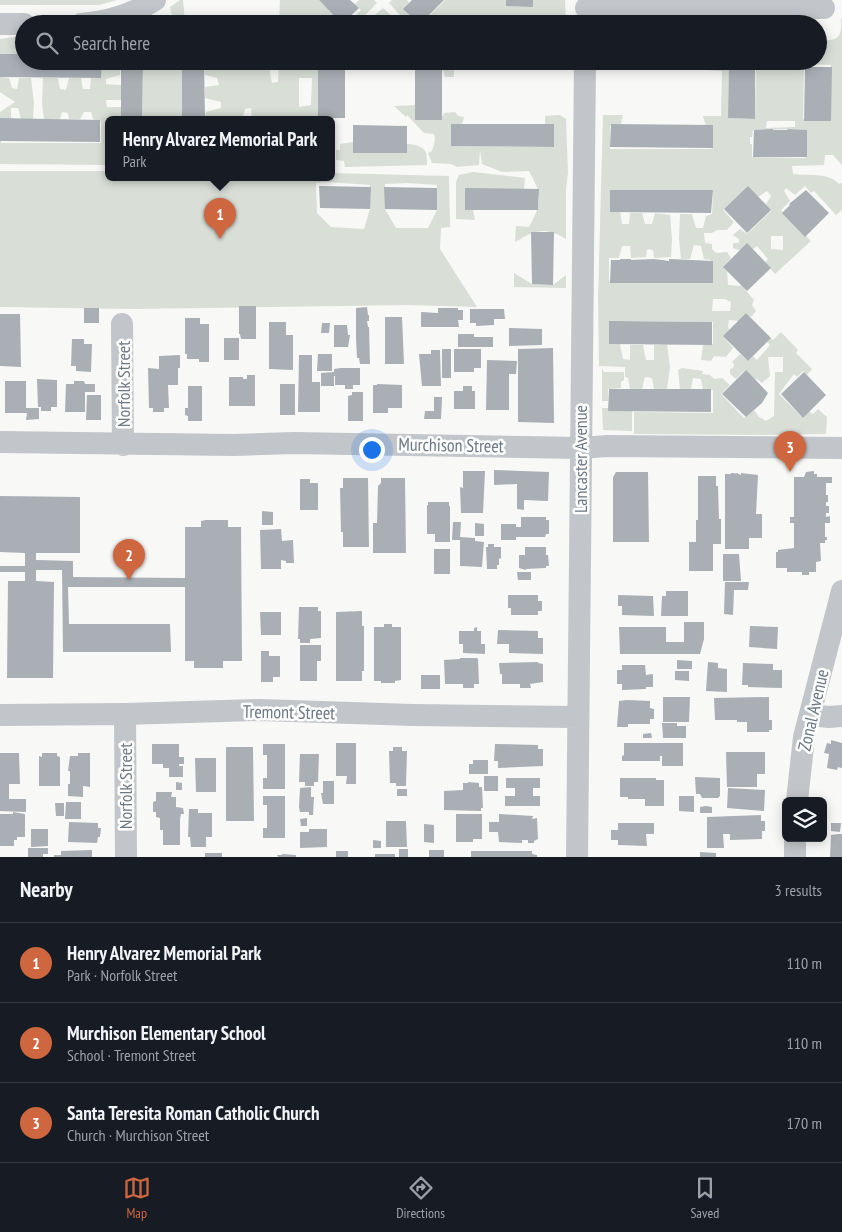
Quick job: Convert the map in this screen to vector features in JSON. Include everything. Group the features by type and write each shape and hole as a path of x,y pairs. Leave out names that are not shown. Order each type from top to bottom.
{"street":[{"path":"125,15 155,0"},
{"path":"585,10 824,8"},
{"path":"0,24 15,24"},
{"name":"Lancaster Avenue","path":"577,857 585,70"},
{"name":"Norfolk Street","path":"122,324 123,445"},
{"name":"Murchison Street","path":"0,442 123,445 294,443 580,448 607,446 842,448"},
{"name":"Zonal Avenue","path":"797,797 804,738 842,591"},
{"name":"Tremont Street","path":"0,715 260,710 413,715 578,717"},
{"name":"Norfolk Street","path":"125,714 126,857"},
{"path":"810,714 830,717 842,716"},
{"path":"795,842 795,857"}],"shaded area":[{"path":"0,0 117,0 99,5 0,5"},
{"path":"183,0 184,15 173,15 170,7"},
{"path":"280,0 319,0 334,15 279,15"},
{"path":"359,0 374,0 377,3 365,15 356,15 361,10 355,4"},
{"path":"392,0 407,0 409,2 406,8 413,15 400,15 389,3"},
{"path":"445,0 565,0 566,15 430,15"},
{"path":"383,8 391,15 375,15"},
{"path":"842,19 842,165 833,155 825,155 824,165 792,166 793,174 824,176 835,180 839,184 842,183 842,210 836,215 814,191 811,193 805,186 795,195 786,188 784,191 790,201 781,210 811,241 775,274 765,262 768,259 757,246 745,251 733,248 733,243 739,243 739,239 733,235 740,229 747,234 771,211 766,204 771,196 767,191 758,197 748,187 723,210 734,222 727,230 704,233 705,243 712,244 712,249 716,253 727,252 731,258 723,267 727,271 728,285 742,286 754,300 752,305 756,311 751,317 746,313 739,321 729,320 728,327 730,330 723,336 733,348 726,357 714,356 711,361 701,360 703,345 713,344 713,322 625,321 610,344 620,344 623,359 630,360 630,345 643,345 646,360 654,360 654,345 667,344 670,367 667,389 654,389 652,378 645,377 642,389 630,389 628,378 625,377 625,367 599,366 598,300 603,115 623,115 621,124 610,126 610,149 712,149 711,136 703,116 721,116 722,71 704,70 729,70 728,118 755,119 756,70 804,70 803,119 830,120 831,65 827,65 827,40 834,39 841,31","holes":["767,121 795,121 795,127 766,128","795,129 807,131 806,158 752,157 750,137 752,137 753,130","611,190 713,191 712,214 706,216 703,228 696,228 692,214 680,214 679,239 681,259 690,259 694,245 701,246 704,259 711,260 711,282 626,283 609,281 609,258 619,258 622,246 630,246 631,258 646,257 647,249 653,250 654,258 671,257 672,239 670,215 655,213 652,224 645,224 642,213 630,213 629,224 622,224 620,212 611,212","771,236 783,236 783,250 771,249","713,299 725,299 731,302 730,311 712,311"]},
{"path":"15,37 15,60 0,71 0,39"},
{"path":"100,70 120,70 120,75 106,79 106,84 121,85 121,100 106,100 107,107 121,107 121,116 105,116 105,165 0,164 0,112 15,102 0,92 0,77 9,78 12,88 17,89 19,78 31,78 34,103 33,119 21,119 18,108 11,108 11,119 1,122 1,143 101,143 101,122 93,119 91,112 84,112 80,119 69,119 68,113 62,112 60,119 44,119 42,103 43,78 58,78 60,89 66,90 69,78 81,78 83,89 90,89 91,78 100,78"},
{"path":"143,70 202,70 183,116 142,116"},
{"path":"204,70 270,70 272,83 278,82 279,70 332,70 321,116 252,116 251,108 245,109 243,116 205,116 206,112 221,108 221,102 205,98 205,87 219,85 217,78 205,75","holes":["299,78 312,78 311,105 299,107"]},
{"path":"443,70 454,70 454,77 445,77"},
{"path":"417,105 441,119 444,113 455,112 458,116 464,117 462,124 452,124 452,146 554,147 545,125 545,116 560,115 566,119 568,173 566,189 566,239 552,232 540,231 534,232 515,242 516,226 529,227 539,205 536,186 529,171 502,172 482,164 480,150 479,165 457,167 451,164 432,163 428,153 432,151 435,140 434,134 424,133 407,115 406,117 394,106"},
{"path":"353,142 355,151 394,144 414,145 422,148 426,153 427,165 345,167 344,161 336,160 336,150 340,150 340,144"},
{"path":"0,171 105,171 105,181 335,181 335,173 449,176 450,227 441,228 440,249 477,307 407,305 134,309 0,307","holes":["316,183 370,185 370,209 364,229 331,227 317,213","385,184 437,185 437,210 428,228 396,228 385,209"]},
{"path":"473,172 525,178 524,189 465,189 465,209 473,210 475,220 456,219 456,182 459,175"},
{"path":"514,273 532,284 553,285 566,275 566,288 514,287"},
{"path":"781,332 798,350 796,353 812,369 807,375 803,371 797,377 794,374 779,394 803,418 809,411 813,414 818,409 827,417 826,434 634,434 634,412 713,413 713,390 703,390 701,379 693,378 691,389 680,389 678,370 682,368 703,371 702,374 710,375 714,379 722,378 730,385 721,394 744,418 754,410 759,417 766,421 774,416 775,372 783,372 783,357 768,357 770,376 762,383 757,379 755,380 745,370 736,379 730,374 730,369 733,368 734,364 732,362 740,354 748,361 753,356 757,360 770,345 767,342 771,338 773,340"},
{"path":"602,368 604,372 624,372 621,388 608,389 608,401 602,401"},
{"path":"602,408 608,408 608,411 632,411 632,431 603,430"}],"building":[{"path":"319,0 350,0 359,8 352,15 333,15"},
{"path":"412,0 444,0 429,15 410,15 403,9"},
{"path":"506,0 533,0 533,7 506,6"},
{"path":"0,54 15,54 15,70 101,70 101,78 0,77"},
{"path":"827,67 832,67 831,121 804,121 805,70 827,70"},
{"path":"121,70 143,70 142,116 121,116"},
{"path":"182,70 204,70 205,116 182,116"},
{"path":"318,70 345,70 345,118 318,116"},
{"path":"415,70 442,70 442,120 415,120"},
{"path":"729,70 755,70 755,119 728,118"},
{"path":"0,118 100,120 100,142 0,141"},
{"path":"451,124 554,124 554,147 451,146"},
{"path":"611,124 713,125 713,148 610,147"},
{"path":"353,125 407,126 407,153 353,153"},
{"path":"754,130 807,130 807,157 753,157"},
{"path":"319,186 371,187 370,209 320,208"},
{"path":"748,186 771,210 747,233 724,209"},
{"path":"384,187 437,188 437,210 385,209"},
{"path":"465,188 539,189 538,210 465,210"},
{"path":"610,190 713,190 711,213 610,212"},
{"path":"806,190 829,213 805,237 782,213 789,204"},
{"path":"531,232 554,232 553,285 532,284"},
{"path":"747,243 771,268 747,291 723,267"},
{"path":"611,260 713,261 713,283 610,283"},
{"path":"239,306 256,306 256,339 241,339 239,334"},
{"path":"367,307 369,315 369,321 367,321 369,327 370,364 360,364 359,358 357,358 356,308"},
{"path":"84,308 99,308 99,323 84,323"},
{"path":"438,308 458,308 458,310 463,310 463,320 458,320 459,327 421,327 421,312 438,313"},
{"path":"470,309 504,309 505,319 494,319 494,325 476,326 476,323 470,323"},
{"path":"746,313 771,338 748,361 723,336"},
{"path":"0,314 20,314 21,367 0,366"},
{"path":"385,317 402,317 404,364 385,364"},
{"path":"185,318 200,318 200,324 209,324 209,362 199,362 199,359 187,359 187,354 185,354"},
{"path":"609,321 712,322 712,345 609,344"},
{"path":"269,322 286,322 286,335 293,335 293,370 269,369"},
{"path":"322,323 330,323 329,333 321,333"},
{"path":"334,325 347,325 348,335 350,335 348,347 334,347"},
{"path":"509,328 542,329 542,345 509,346"},
{"path":"458,334 474,334 474,337 493,337 493,347 458,347"},
{"path":"224,338 239,338 239,360 224,360"},
{"path":"72,339 84,339 84,344 92,344 91,372 76,371 76,366 71,366"},
{"path":"553,348 554,423 518,422 518,349"},
{"path":"442,349 451,349 451,378 442,378"},
{"path":"454,349 481,349 481,368 474,368 474,372 454,372"},
{"path":"431,350 440,350 441,386 422,386 419,354 431,354"},
{"path":"318,354 332,354 332,371 317,371"},
{"path":"180,355 178,385 168,385 169,408 164,408 164,412 153,412 153,408 149,408 148,368 159,369 159,356"},
{"path":"299,355 312,355 312,382 320,382 320,412 298,412"},
{"path":"487,360 517,361 516,374 509,374 509,410 486,410"},
{"path":"360,368 360,385 353,385 353,389 345,389 345,385 335,385 334,376 334,386 321,386 321,373 334,372 334,369"},
{"path":"746,370 768,393 762,403 746,417 722,394"},
{"path":"804,372 826,395 803,418 781,394"},
{"path":"247,375 255,375 255,406 229,406 229,377 243,377 243,379 247,379"},
{"path":"37,379 57,380 57,407 51,407 51,411 41,411 41,407 38,407"},
{"path":"5,381 26,381 26,408 39,408 39,419 26,420 27,413 5,413"},
{"path":"74,381 95,384 95,392 85,392 85,412 65,412 66,384 74,384"},
{"path":"280,384 295,384 295,415 280,415"},
{"path":"373,385 402,385 402,408 388,408 388,413 373,413"},
{"path":"188,386 202,386 202,421 188,421 188,416 185,415 185,408 188,408"},
{"path":"463,386 472,386 472,391 475,391 475,409 454,409 454,391 463,391"},
{"path":"609,389 711,389 711,412 608,411"},
{"path":"352,392 363,392 363,421 348,421 348,396 352,395"},
{"path":"87,395 101,395 101,420 86,420"},
{"path":"434,397 442,397 441,419 424,419 425,411 434,411"},
{"path":"494,470 549,472 548,501 524,500 524,510 517,509 517,484 494,485"},
{"path":"463,471 485,471 483,513 461,513 460,487 463,488"},
{"path":"814,471 817,477 832,477 832,483 826,483 828,502 826,502 826,506 829,506 829,513 826,513 826,517 830,516 830,523 825,523 825,537 827,537 827,540 825,540 825,543 820,543 821,561 816,562 816,572 802,575 802,572 787,572 787,568 776,568 776,552 778,550 794,548 794,523 790,523 790,517 794,517 794,477 804,477 806,472"},
{"path":"616,472 648,472 649,542 613,542 613,477"},
{"path":"725,474 758,475 756,514 762,514 762,538 749,538 749,549 725,549"},
{"path":"698,476 716,476 716,486 718,486 721,544 713,544 713,571 689,571 689,542 696,542"},
{"path":"343,478 368,478 369,547 343,547 340,488 343,488"},
{"path":"381,478 405,478 406,553 373,553 373,523 377,523 378,486 381,483"},
{"path":"300,479 310,479 310,483 318,483 318,510 300,510"},
{"path":"0,496 80,497 80,553 36,553 36,560 73,561 73,577 185,578 185,527 201,527 201,521 206,520 228,520 228,527 241,527 242,661 223,661 223,668 194,668 194,661 185,661 185,587 68,587 69,624 170,624 171,652 63,652 62,570 36,570 36,581 54,582 53,678 7,678 8,581 25,581 25,572 0,572 0,566 25,566 25,553 0,552"},
{"path":"428,502 449,502 450,542 435,542 435,534 427,534"},
{"path":"262,511 273,512 273,525 262,525"},
{"path":"521,517 546,517 546,520 549,520 549,534 546,534 545,537 516,537 516,540 501,540 501,524 516,524 516,527 521,527"},
{"path":"453,522 461,522 460,537 475,538 475,541 484,542 482,567 460,566 460,540 452,540"},
{"path":"475,523 484,524 484,536 475,536"},
{"path":"281,529 282,541 293,540 294,563 286,563 286,561 281,560 281,569 261,569 260,530"},
{"path":"488,544 494,544 494,547 501,547 501,559 499,558 497,569 487,569 486,547 488,547"},
{"path":"525,547 546,547 549,566 526,570 519,568 519,555 525,555"},
{"path":"434,549 450,549 450,574 434,574"},
{"path":"723,554 739,554 741,581 723,581"},
{"path":"517,572 531,572 531,580 518,580"},
{"path":"725,582 749,582 748,590 734,590 733,615 724,614"},
{"path":"666,591 688,591 688,616 661,616 662,596 666,596"},
{"path":"508,595 538,595 538,601 542,601 542,611 538,611 538,615 511,615 511,608 508,608"},
{"path":"618,595 653,596 654,616 622,615 622,606 618,606"},
{"path":"299,607 318,607 318,611 321,611 321,638 310,639 310,643 300,643 300,639 298,639"},
{"path":"362,611 364,671 362,671 362,681 336,681 336,612"},
{"path":"260,612 281,612 281,635 261,635"},
{"path":"684,622 704,622 704,639 700,654 620,654 619,627 666,627 666,642 684,642"},
{"path":"384,624 392,624 392,627 401,627 401,680 395,681 395,683 374,681 374,627 384,627"},
{"path":"750,626 778,627 777,649 749,647"},
{"path":"477,627 477,631 481,631 481,644 485,644 485,654 463,653 463,644 459,644 459,631 474,631 474,628"},
{"path":"498,630 538,631 538,638 543,638 543,654 509,653 509,644 497,644"},
{"path":"300,645 321,645 321,661 317,661 317,681 300,681"},
{"path":"261,651 269,651 269,656 280,656 280,677 273,677 273,682 261,682"},
{"path":"460,658 478,659 479,684 474,684 474,688 463,688 463,684 445,684 444,660"},
{"path":"677,660 692,661 692,669 677,669"},
{"path":"538,662 543,664 543,682 530,684 531,688 520,688 520,684 502,684 499,663"},
{"path":"708,662 718,663 718,668 727,669 727,692 706,691"},
{"path":"743,663 773,664 773,670 782,670 782,688 748,687 748,685 742,685"},
{"path":"622,665 645,665 646,675 653,674 653,687 622,690 622,684 617,684 617,670 622,670"},
{"path":"675,671 689,671 689,681 675,680"},
{"path":"421,675 440,675 440,689 421,689"},
{"path":"663,697 690,697 689,722 663,722"},
{"path":"769,697 769,720 772,720 772,730 769,730 769,732 747,732 747,722 715,720 714,698"},
{"path":"619,701 650,701 650,708 654,709 654,719 650,719 650,724 628,724 628,727 617,727"},
{"path":"662,723 677,723 677,726 686,726 686,738 663,738"},
{"path":"651,733 652,738 643,738 643,734"},
{"path":"831,740 842,743 842,768 838,767 837,770 827,768 829,754 824,753 827,743 831,744"},
{"path":"336,743 356,743 356,784 346,784 347,776 336,776"},
{"path":"624,743 683,743 683,766 662,766 662,756 660,756 660,761 622,761"},
{"path":"152,744 179,744 179,757 184,757 184,764 179,764 179,766 183,766 183,777 169,777 169,768 163,768 163,764 152,764"},
{"path":"263,744 285,744 285,789 263,789 263,778 267,778 267,755 263,755"},
{"path":"495,744 538,745 538,749 543,749 543,766 498,768 498,761 494,761"},
{"path":"226,747 253,747 254,821 226,821"},
{"path":"393,747 402,747 402,751 407,751 406,786 396,786 396,783 390,783 389,751 393,751"},
{"path":"726,752 765,752 765,774 757,774 757,787 727,787"},
{"path":"0,753 19,753 20,784 9,784 9,799 26,799 26,812 0,811"},
{"path":"42,753 57,753 57,756 60,757 60,786 39,786 39,756 42,757"},
{"path":"78,753 90,753 90,787 83,786 83,797 68,796 70,756 78,756"},
{"path":"300,754 319,754 318,782 314,782 314,786 305,786 305,782 299,782"},
{"path":"195,758 216,758 216,792 196,792"},
{"path":"473,760 488,760 488,774 469,774 469,764 473,764"},
{"path":"484,776 498,776 498,791 484,791"},
{"path":"695,777 720,778 720,796 718,798 702,798 700,794 696,794"},
{"path":"506,778 540,778 540,788 533,788 533,796 540,796 540,806 505,806 505,796 515,796 515,788 506,788"},
{"path":"620,778 656,778 656,780 664,780 664,806 645,806 645,799 620,797"},
{"path":"323,781 334,781 334,804 323,804 321,793 323,793"},
{"path":"176,782 182,783 182,790 176,790"},
{"path":"463,783 479,783 479,787 482,787 483,808 481,808 481,811 444,810 444,791 463,790"},
{"path":"311,787 311,797 314,797 313,815 309,815 309,812 300,812 300,788"},
{"path":"728,788 765,790 764,811 727,808"},
{"path":"397,789 407,789 407,796 397,796"},
{"path":"156,792 172,792 171,797 176,797 176,807 183,808 184,814 181,814 180,819 180,845 163,845 163,830 160,830 160,818 156,817 156,812 153,812"},
{"path":"263,796 285,796 285,838 263,838 263,828 267,828 267,805 263,805"},
{"path":"679,796 694,796 694,812 679,811"},
{"path":"66,802 81,802 81,819 65,819"},
{"path":"55,803 64,803 64,816 56,816"},
{"path":"700,807 712,807 712,813 700,813"},
{"path":"189,809 198,809 198,813 212,813 212,837 206,837 206,847 191,847 190,837 188,837"},
{"path":"13,812 25,814 25,837 17,837 17,840 14,840 14,846 0,846 0,814 13,814"},
{"path":"456,814 482,814 482,839 473,839 473,842 456,842"},
{"path":"499,814 533,816 532,819 537,818 538,839 534,843 528,843 528,840 522,840 522,843 499,842 498,832 489,832 489,822 499,822"},
{"path":"761,815 761,821 765,821 765,831 762,831 762,839 730,840 730,834 723,834 724,848 707,848 707,817"},
{"path":"307,818 307,826 301,826 300,819"},
{"path":"386,821 406,821 407,847 386,847"},
{"path":"69,822 98,823 98,828 101,828 97,843 68,842"},
{"path":"618,823 654,823 654,834 646,834 647,846 618,845 618,840 611,840 611,830 618,830"},
{"path":"831,823 841,823 840,832 831,831"},
{"path":"424,824 434,825 434,843 424,842"},
{"path":"31,829 48,829 48,846 31,847"},
{"path":"309,829 327,829 327,847 300,848 300,832 309,832"},
{"path":"842,834 842,857 830,857 831,835"},
{"path":"373,840 381,841 381,848 373,848"},
{"path":"28,848 48,848 48,854 43,854 43,857 28,857"},
{"path":"399,849 408,849 408,857 399,857"},
{"path":"92,850 92,857 54,857 54,855 61,855 61,851"},
{"path":"429,850 444,850 444,857 429,857"},
{"path":"336,851 348,851 348,857 336,857"},
{"path":"471,851 532,851 532,854 537,855 537,857 471,857"},
{"path":"700,852 716,853 716,857 700,857"},
{"path":"205,853 222,853 222,857 205,857"},
{"path":"375,854 395,854 395,857 375,857"},
{"path":"277,855 296,855 296,857 278,857"}],"place":[{"name":"Henry Alvarez Memorial Park","path":"220,239"},
{"name":"Santa Teresita Roman Catholic Church","path":"790,472"},
{"name":"Murchison Elementary School","path":"129,580"}]}
